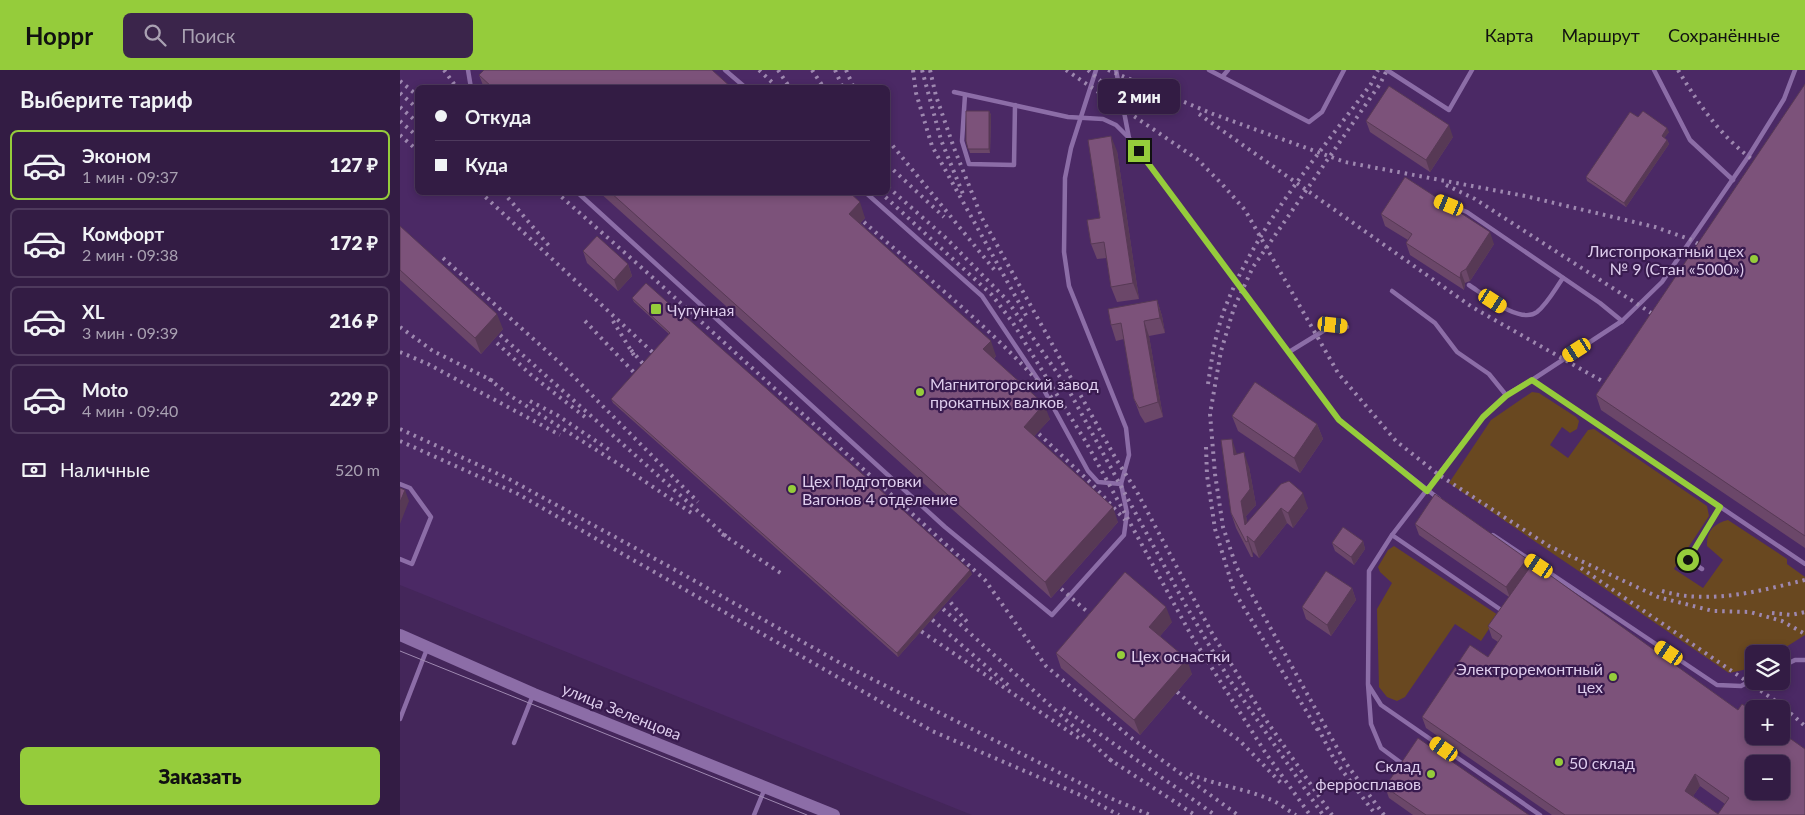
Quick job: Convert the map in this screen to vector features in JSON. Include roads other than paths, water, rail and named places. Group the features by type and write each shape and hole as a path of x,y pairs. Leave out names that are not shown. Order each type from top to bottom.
{"main road":[{"name":"улица Зеленцова","path":"400,635 534,694 834,815"}],"lane":[{"path":"468,70 470,85"},
{"path":"725,70 742,85"},
{"path":"580,195 945,526 1052,615 1124,534 1127,513 1121,484 1129,455 1126,428 1069,286 1064,252 1065,178 1080,118 1096,70"},
{"path":"1116,70 1129,138"},
{"path":"1209,70 1308,122 1322,112 1344,70"},
{"path":"1223,76 1228,70"},
{"path":"1387,70 1449,110 1472,70"},
{"path":"1654,70 1690,140 1733,180"},
{"path":"1406,766 1381,748 1371,724 1368,684 1369,571 1392,536 1483,417 1506,396 1622,321 1662,282 1733,180 1784,99 1795,70"},
{"path":"954,92 1080,118 1103,119 1116,125 1129,138 1339,420 1443,502"},
{"path":"965,94 962,141 969,164 1014,165 1015,105"},
{"path":"868,195 982,296 1038,381 1088,471 1098,482 1121,484"},
{"path":"1430,197 1467,212 1622,321"},
{"path":"1469,285 1505,309 1523,315 1536,313 1563,278"},
{"path":"1392,291 1435,323 1457,352 1489,374 1506,396"},
{"path":"1289,352 1333,325 1347,327"},
{"path":"1532,380 1805,564"},
{"path":"400,484 410,488 431,516 412,564 400,559"},
{"path":"1702,570 1688,560 1720,507"},
{"path":"1491,534 1717,685 1741,686 1745,684"},
{"path":"1392,536 1505,612 1510,605"},
{"path":"1533,574 1539,566"},
{"path":"400,719 427,647"},
{"path":"1790,662 1805,660"},
{"path":"1368,684 1381,705 1540,815"},
{"path":"514,742 534,694"},
{"path":"754,815 766,787"}],"tram line":[{"path":"400,651 807,815"}],"railway":[{"path":"444,70 455,85"},
{"path":"759,70 775,85"},
{"path":"778,70 788,85"},
{"path":"812,70 822,85"},
{"path":"835,70 842,85"},
{"path":"846,70 853,85"},
{"path":"913,70 916,93 932,146 1028,319"},
{"path":"922,70 941,140 963,194"},
{"path":"930,70 936,96 954,148 982,218 1116,459 1137,492 1213,635 1268,723 1332,815"},
{"path":"1066,70 1197,159 1222,184 1245,210 1338,373 1396,441 1439,475 1549,546 1658,597 1713,611 1750,612 1782,621 1805,634"},
{"path":"1088,70 1127,104"},
{"path":"1108,70 1213,114 1345,162 1525,196 1655,227 1692,240 1709,251"},
{"path":"1208,384 1220,323 1240,273 1292,189 1371,84 1378,70"},
{"path":"1384,815 1345,762 1236,566 1223,527 1215,474 1210,414 1221,351 1234,308 1253,267 1380,84 1387,70"},
{"path":"1678,70 1696,99 1715,124 1737,147 1764,168"},
{"path":"400,81 415,94"},
{"path":"400,93 415,106"},
{"path":"400,107 415,120"},
{"path":"1199,114 1472,307 1616,389"},
{"path":"400,121 415,134"},
{"path":"400,135 415,148"},
{"path":"890,142 997,273"},
{"path":"890,167 944,217"},
{"path":"1446,185 1475,199 1662,320"},
{"path":"890,189 947,239 1007,300 1071,393"},
{"path":"483,195 662,361"},
{"path":"506,195 550,247"},
{"path":"559,195 985,580 1046,666 1130,737 1238,815"},
{"path":"883,195 992,295 1013,323 1086,442 1191,635 1265,752 1310,815"},
{"path":"864,222 991,334 1039,382 1060,408"},
{"path":"443,258 559,362 698,502"},
{"path":"585,321 644,383"},
{"path":"613,321 635,357"},
{"path":"489,325 727,537"},
{"path":"400,327 433,351 495,382"},
{"path":"497,343 530,374 585,417"},
{"path":"631,350 651,373"},
{"path":"400,352 428,364 560,435"},
{"path":"489,379 509,395 625,468 693,514"},
{"path":"1067,387 1185,604 1229,679 1323,815"},
{"path":"530,401 557,415 611,451"},
{"path":"400,429 507,478 842,664 1110,798 1150,815"},
{"path":"1039,434 1092,484 1125,520"},
{"path":"400,441 518,494 932,731 1085,797 1119,815"},
{"path":"1206,447 1207,475 1215,529 1234,591 1320,734"},
{"path":"722,534 782,574"},
{"path":"1581,568 1780,704 1805,726"},
{"path":"1050,579 1099,622"},
{"path":"1662,591 1697,597 1716,597 1752,592 1805,580"},
{"path":"941,591 968,623"},
{"path":"932,599 1114,763"},
{"path":"921,610 1008,685"},
{"path":"1772,613 1791,615 1805,612"},
{"path":"909,623 1080,739"},
{"path":"1166,682 1201,713 1239,740 1282,784"},
{"path":"1063,708 1215,815"},
{"path":"1318,728 1335,761 1376,815"},
{"path":"1109,759 1195,815"},
{"path":"1190,774 1269,799 1296,815"}],"place":[{"name":"Листопрокатный цех № 9 (Стан «5000»)","path":"1754,259"},
{"name":"Чугунная","path":"656,309"},
{"name":"Магнитогорский завод прокатных валков","path":"920,392"},
{"name":"Цех Подготовки Вагонов 4 отделение","path":"792,489"},
{"name":"Цех оснастки","path":"1121,655"},
{"name":"Электроремонтный цех","path":"1613,677"},
{"name":"50 склад","path":"1559,762"},
{"name":"Склад ферросплавов","path":"1431,774"}]}
